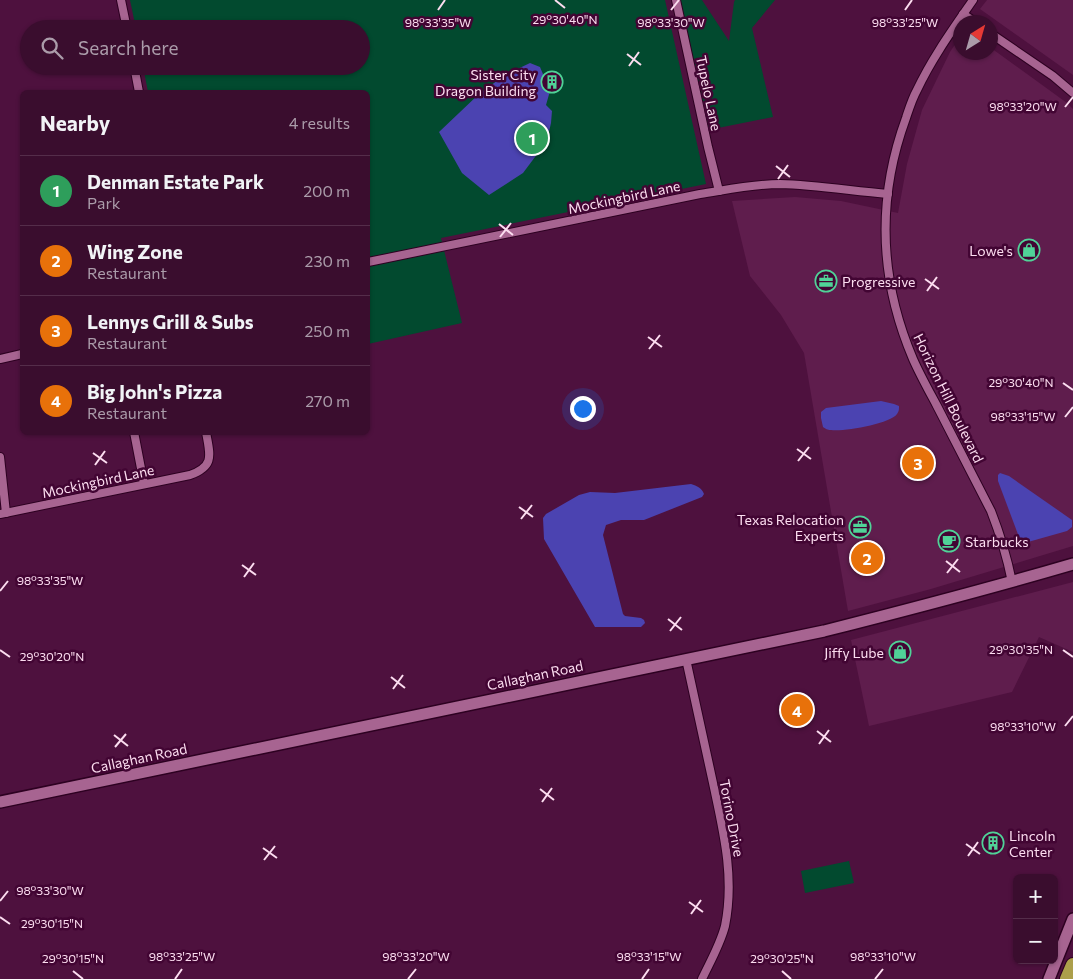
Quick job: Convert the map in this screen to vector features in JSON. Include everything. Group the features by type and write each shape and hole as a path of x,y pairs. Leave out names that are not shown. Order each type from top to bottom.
{"highway":[{"path":"1067,979 1073,965"}],"main road":[{"name":"Callaghan Road","path":"0,802 824,631 1012,582 1073,564"},
{"path":"1049,979 1073,919"}],"street":[{"path":"121,0 125,20"},
{"name":"Tupelo Lane","path":"676,0 719,191"},
{"name":"Horizon Hill Boulevard","path":"973,0 928,68 916,92 896,149 886,214 886,262 892,294 913,359 991,511 1001,537 1012,582"},
{"path":"998,38 1073,92"},
{"path":"136,75 139,90"},
{"name":"Mockingbird Lane","path":"370,262 719,191 778,184 888,194"},
{"path":"0,358 20,354"},
{"path":"135,435 144,484"},
{"name":"Mockingbird Lane","path":"3,513 190,475 208,464 206,435"},
{"path":"0,457 3,513"},
{"name":"Torino Drive","path":"686,659 724,838 729,875 728,909 724,928 702,979"}],"shaded area":[{"path":"987,0 1073,0 1073,75 998,22 998,15 988,15 980,9"},
{"path":"953,48 953,60 998,60 998,53 1073,109 1073,546 931,589 848,611 804,353 781,315 750,276 732,201 795,197 841,201 898,213 907,164 922,110"},
{"path":"530,63 540,67 550,91 546,105 552,111 548,136 523,173 489,195 462,173 439,132 479,94 505,75"},
{"path":"881,401 899,406 897,414 893,418 855,428 828,430 823,427 821,412 826,408"},
{"path":"1000,473 1009,476 1072,520 1072,527 1067,531 1028,542 1019,537 998,481"},
{"path":"691,484 702,490 704,494 702,497 644,520 621,520 606,525 603,535 623,614 625,616 641,618 645,623 641,627 595,627 544,539 543,518 546,514 579,495 590,492 615,493"},
{"path":"1073,582 1073,652 1039,637 1012,692 869,726 851,640"}],"green space":[{"path":"130,0 665,0 706,184 441,238 462,323 370,344 370,90 148,90 145,75 370,75 370,20 134,20"},
{"path":"680,0 702,0 729,41 735,0 775,0 752,28 773,117 708,130"},
{"path":"849,861 854,883 805,893 801,871"}],"place":[{"name":"Sister City Dragon Building","path":"552,82"},
{"name":"Denman Estate Park","path":"532,138"},
{"name":"Lowe's","path":"1029,250"},
{"name":"Progressive","path":"826,281"},
{"name":"Lennys Grill & Subs","path":"918,463"},
{"name":"Texas Relocation Experts","path":"860,527"},
{"name":"Starbucks","path":"949,541"},
{"name":"Wing Zone","path":"867,558"},
{"name":"Jiffy Lube","path":"900,652"},
{"name":"Big John's Pizza","path":"797,710"},
{"name":"Lincoln Center","path":"993,843"}]}
